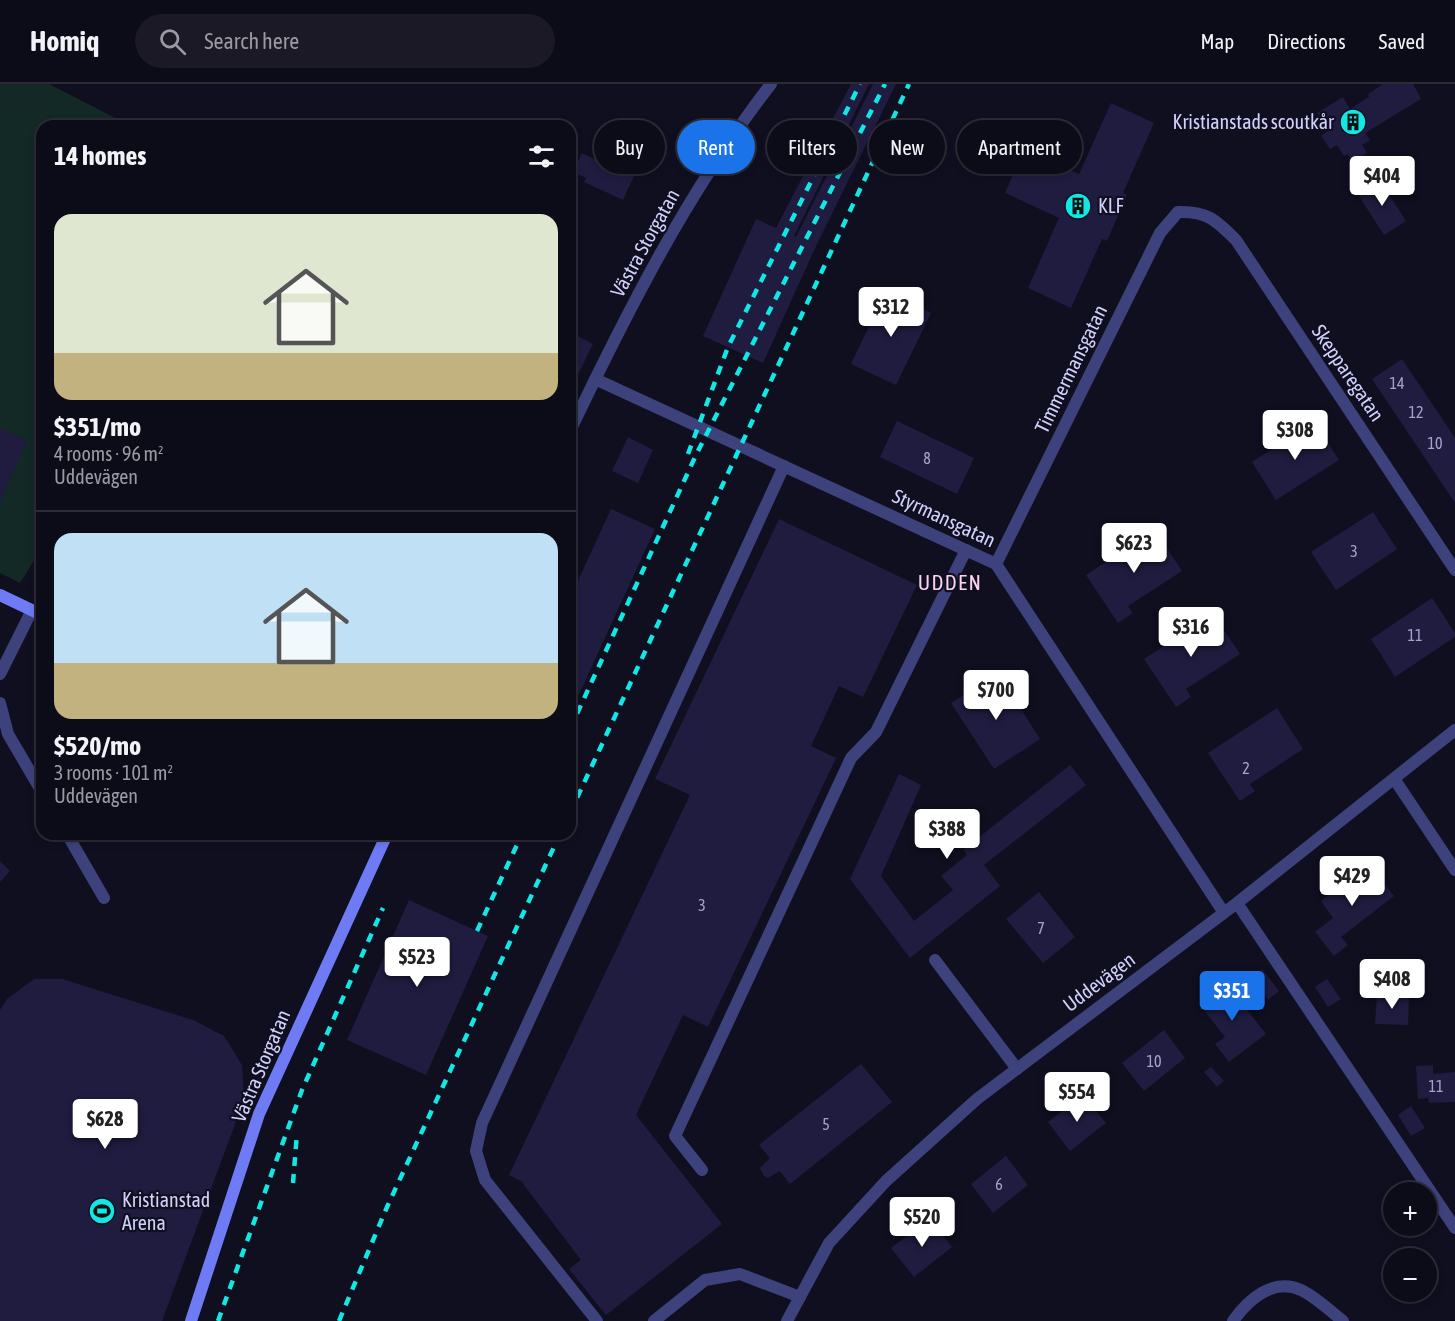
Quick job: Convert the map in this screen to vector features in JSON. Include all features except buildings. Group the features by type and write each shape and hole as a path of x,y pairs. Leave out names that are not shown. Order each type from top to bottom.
{"street":[{"name":"Västra Storgatan","path":"576,418 644,281 713,163 771,84"},
{"name":"Timmermansgatan","path":"996,564 1160,233 1178,212 1196,211"},
{"name":"Skepparegatan","path":"1196,211 1216,220 1236,240 1455,570"},
{"name":"Styrmansgatan","path":"595,379 996,564 1224,913"},
{"path":"597,1321 485,1180 476,1151 482,1123 784,466"},
{"path":"702,1170 675,1136 851,758 876,732 966,550"},
{"path":"0,595 36,613"},
{"path":"0,674 36,615"},
{"path":"0,703 8,734 36,782"},
{"name":"Uddevägen","path":"787,1321 829,1243 886,1181 977,1099 1237,903 1395,780 1455,730"},
{"path":"1395,780 1455,870"},
{"path":"70,840 104,898"},
{"name":"Västra Storgatan","path":"191,1321 260,1114 384,840"},
{"path":"1237,903 1455,1228"},
{"path":"936,960 1017,1069"},
{"path":"654,1321 705,1280 740,1274 800,1297"},
{"path":"1233,1321 1246,1304 1271,1288 1300,1289 1343,1321"}],"green space":[{"path":"0,84 49,84 119,120 36,120 36,558 20,583 0,573"}],"railway":[{"path":"688,454 728,347 860,84"},
{"path":"576,716 696,455 885,84"},
{"path":"576,800 909,84"},
{"path":"477,931 519,840"},
{"path":"339,1321 387,1207 557,840"},
{"path":"218,1321 302,1090 383,908"},
{"path":"293,1183 297,1133"}],"place":[{"name":"Kristianstads scoutkår","path":"1353,122"},
{"name":"KLF","path":"1078,206"},
{"name":"Kristianstad Arena","path":"102,1211"}],"district":[{"name":"UDDEN","path":"950,583"}]}
